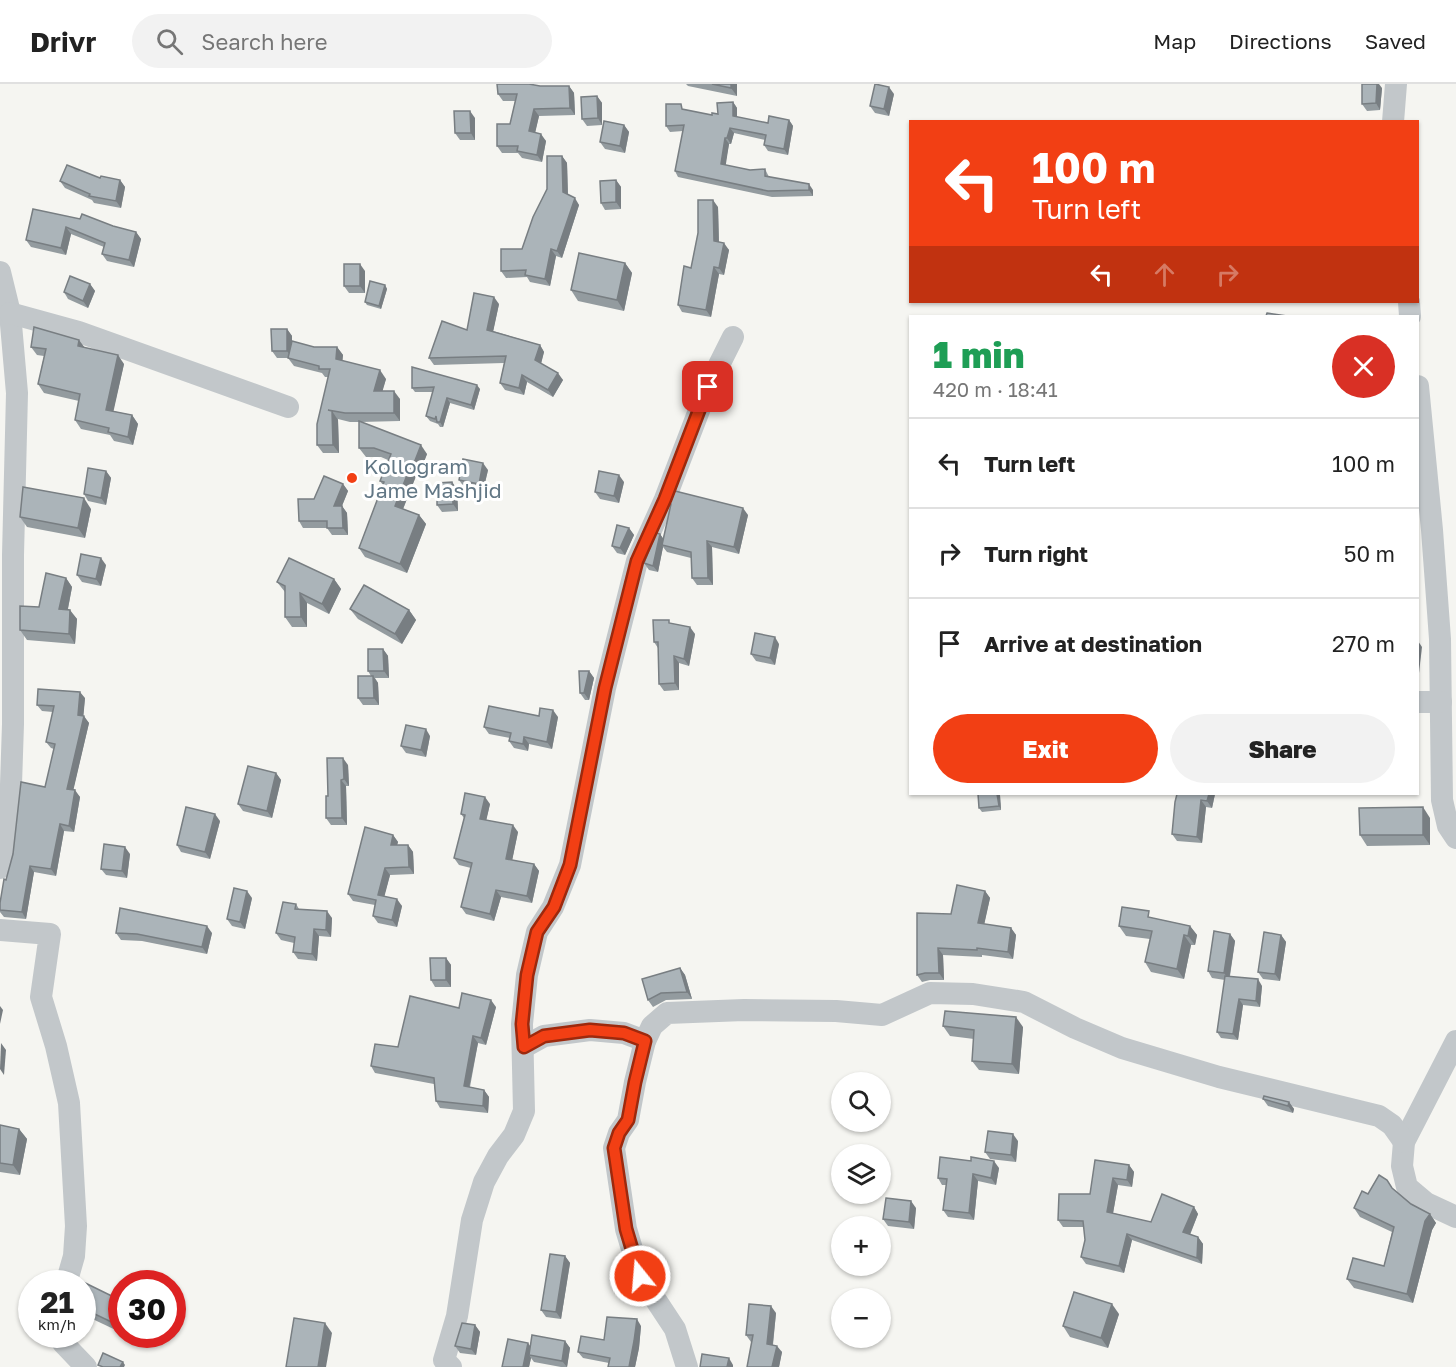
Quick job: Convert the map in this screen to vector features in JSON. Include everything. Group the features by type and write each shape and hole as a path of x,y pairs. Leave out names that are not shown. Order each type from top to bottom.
{"street":[{"path":"1393,120 1396,84"},
{"path":"0,272 10,314 17,393 10,815 4,860 0,868"},
{"path":"10,314 79,332 288,407"},
{"path":"451,1367 444,1360 457,1316 472,1220 484,1182 498,1156 514,1135 524,1112 522,1024 527,975 537,932 554,907 570,865 605,688 637,561 665,499 708,387 733,337"},
{"path":"1419,396 1440,639 1442,800 1448,826 1456,838"},
{"path":"1419,702 1441,702"},
{"path":"0,930 50,934 41,997 56,1046 69,1103 76,1226 74,1256 70,1270"},
{"path":"687,1367 675,1329 640,1276 626,1229 614,1148 619,1133 628,1120 645,1041 652,1026 667,1013 755,1010 836,1011 882,1015 930,993 973,994 1024,1002 1075,1028 1122,1048 1219,1077 1378,1116 1392,1125 1404,1142"},
{"path":"524,1047 544,1036 590,1030 624,1033 645,1041"},
{"path":"1456,1041 1404,1142 1402,1166 1407,1187 1426,1203 1456,1217"},
{"path":"68,1348 87,1367"}],"building":[{"path":"497,84 569,86 570,108 534,109 529,131 541,134 537,155 517,151 518,146 497,146 497,124 510,124 517,94 498,94"},
{"path":"712,84 731,84 731,88"},
{"path":"875,84 889,87 884,109 870,106"},
{"path":"1362,84 1377,84 1376,103 1362,104"},
{"path":"597,96 598,118 582,119 581,97"},
{"path":"733,102 733,116 768,123 769,116 789,120 784,149 764,145 766,135 730,128 725,138 721,164 750,170 765,169 765,176 809,184 809,190 768,191 675,171 684,125 666,126 666,104 681,104 682,109 712,115 712,113 718,114 717,103"},
{"path":"454,111 470,111 471,133 455,133"},
{"path":"604,121 624,125 620,146 600,142"},
{"path":"547,156 562,156 563,192 575,198 557,251 551,249 545,279 525,275 526,270 501,271 501,249 522,249 533,217 547,189"},
{"path":"67,165 100,178 101,176 120,180 116,201 89,196 90,194 60,181"},
{"path":"616,180 616,202 601,203 600,181"},
{"path":"698,200 713,200 714,241 724,243 719,268 714,267 706,310 678,305 684,266 691,268 698,233"},
{"path":"33,209 80,219 82,214 136,232 129,260 102,254 105,243 66,227 61,248 26,240"},
{"path":"579,253 625,263 617,300 571,290"},
{"path":"344,264 360,264 360,286 344,286"},
{"path":"70,276 90,284 83,301 64,292"},
{"path":"370,281 385,285 379,306 365,302"},
{"path":"474,293 494,297 487,330 540,345 535,360 558,373 548,390 522,375 519,388 500,383 506,356 429,358 442,321 467,330"},
{"path":"34,327 79,340 78,346 118,355 106,410 132,415 128,437 108,432 109,428 75,420 80,394 38,384 46,349 31,347"},
{"path":"271,329 287,329 287,351 272,351"},
{"path":"292,341 314,347 337,347 336,359 380,370 374,391 394,391 394,413 345,413 328,410 332,411 333,445 317,445 317,424 330,369 319,369 319,366 288,358"},
{"path":"412,367 477,385 471,405 447,398 440,422 437,422 436,416 435,419 426,416 434,387 412,388"},
{"path":"359,421 421,445 395,506 419,515 400,564 359,548 384,482 380,481 391,454 374,448 359,448"},
{"path":"463,459 483,463 479,484 459,480"},
{"path":"88,468 106,471 101,498 84,494"},
{"path":"599,471 619,475 614,496 595,492"},
{"path":"324,476 343,484 334,506 342,506 343,528 327,528 327,521 299,521 298,499 314,499"},
{"path":"452,482 453,504 437,505 437,483"},
{"path":"23,487 84,498 78,528 20,517"},
{"path":"675,491 743,508 734,547 707,541 708,578 692,578 691,552 662,545 670,503"},
{"path":"617,525 629,528 620,548 612,546"},
{"path":"656,533 660,534 653,566 644,563"},
{"path":"81,554 101,558 96,579 77,575"},
{"path":"289,558 334,579 322,604 300,593 301,617 285,617 285,586 277,582"},
{"path":"46,573 66,578 59,609 70,610 69,634 20,630 20,606 39,607"},
{"path":"364,585 409,610 395,634 350,609"},
{"path":"653,620 669,620 669,623 690,627 684,659 674,656 675,683 659,684 658,642 654,642"},
{"path":"755,633 775,637 770,658 751,654"},
{"path":"368,649 383,649 384,671 368,671"},
{"path":"579,671 589,671 584,693 580,693"},
{"path":"358,676 373,676 374,698 358,698"},
{"path":"38,689 80,692 78,715 84,716 67,789 75,790 69,826 60,824 51,869 30,866 22,912 0,910 4,879 6,880 13,854 21,782 45,787 55,744 46,742 54,706 37,705"},
{"path":"489,706 539,716 540,708 553,710 547,742 524,737 523,744 509,741 511,733 484,727"},
{"path":"406,725 426,729 421,750 401,746"},
{"path":"327,758 343,758 342,818 326,818"},
{"path":"248,766 276,773 267,811 238,804"},
{"path":"465,793 485,797 480,819 513,825 506,859 534,864 527,896 496,890 490,914 461,907 472,863 454,858 465,815 461,814"},
{"path":"978,795 997,795 999,806 979,808"},
{"path":"1177,795 1209,795 1207,801 1201,800 1197,837 1172,834"},
{"path":"186,807 215,814 205,852 177,845"},
{"path":"1423,807 1423,835 1360,835 1359,808"},
{"path":"365,827 393,835 391,845 408,845 409,867 385,868 378,895 397,899 392,920 373,916 376,900 348,894"},
{"path":"104,844 125,847 122,871 101,869"},
{"path":"957,885 985,891 978,923 1011,928 1008,952 977,948 977,950 938,948 939,973 917,975 917,913 951,914"},
{"path":"234,888 247,891 240,922 227,919"},
{"path":"283,902 296,904 295,909 327,911 326,930 314,929 312,954 293,952 295,937 276,933"},
{"path":"1122,907 1149,911 1148,917 1190,926 1188,936 1184,935 1177,969 1145,962 1152,931 1119,926"},
{"path":"120,908 207,926 202,947 137,934 116,933"},
{"path":"1214,931 1230,934 1224,973 1208,971"},
{"path":"1264,932 1281,935 1275,974 1258,972"},
{"path":"430,958 446,958 446,980 431,980"},
{"path":"680,968 687,992 661,993 648,1000 642,979"},
{"path":"1225,976 1258,979 1256,1001 1239,999 1233,1034 1217,1032"},
{"path":"462,993 491,1000 481,1038 473,1036 464,1086 484,1090 483,1106 436,1101 434,1078 371,1066 375,1044 398,1047 410,996 459,1008"},
{"path":"945,1011 1016,1017 1012,1064 972,1061 974,1030 943,1026"},
{"path":"1264,1096 1289,1102 1288,1106 1263,1099"},
{"path":"0,1125 19,1129 13,1165 0,1163"},
{"path":"988,1131 1013,1134 1011,1155 985,1152"},
{"path":"940,1157 971,1161 971,1157 994,1161 991,1178 973,1174 969,1213 943,1210 947,1179 938,1178"},
{"path":"1095,1160 1129,1165 1127,1180 1113,1178 1107,1212 1151,1222 1162,1194 1194,1207 1183,1232 1198,1237 1197,1258 1127,1234 1119,1266 1081,1257 1085,1240 1083,1221 1058,1220 1059,1194 1090,1194"},
{"path":"1379,1175 1411,1204 1430,1214 1425,1221 1407,1294 1347,1279 1353,1258 1384,1266 1394,1227 1354,1208 1362,1191 1368,1194"},
{"path":"891,1199 911,1201 909,1222 891,1220 891,1216 883,1216 885,1204 891,1204"},
{"path":"550,1254 565,1256 556,1312 541,1310"},
{"path":"96,1288 108,1294 108,1320 96,1315"},
{"path":"1074,1292 1112,1304 1101,1338 1063,1326"},
{"path":"749,1304 771,1306 767,1344 777,1346 772,1367 747,1367 753,1335 746,1335"},
{"path":"607,1317 637,1319 629,1367 608,1367 610,1358 578,1352 581,1336 604,1340"},
{"path":"294,1318 325,1323 318,1367 286,1367"},
{"path":"462,1323 475,1325 471,1349 455,1346"},
{"path":"532,1335 565,1341 562,1361 529,1355"},
{"path":"508,1339 528,1343 523,1367 502,1367"},
{"path":"103,1353 123,1362 120,1367 98,1365"},
{"path":"702,1354 729,1358 727,1367 700,1367"}],"place":[{"name":"Kollogram Jame Mashjid","path":"352,478"}],"route":[{"path":"640,1276 626,1229 614,1148 619,1133 628,1120 645,1041 624,1033 590,1030 544,1036 524,1047 522,1024 527,975 537,932 554,907 570,865 605,688 637,561 665,499 708,387"}]}
